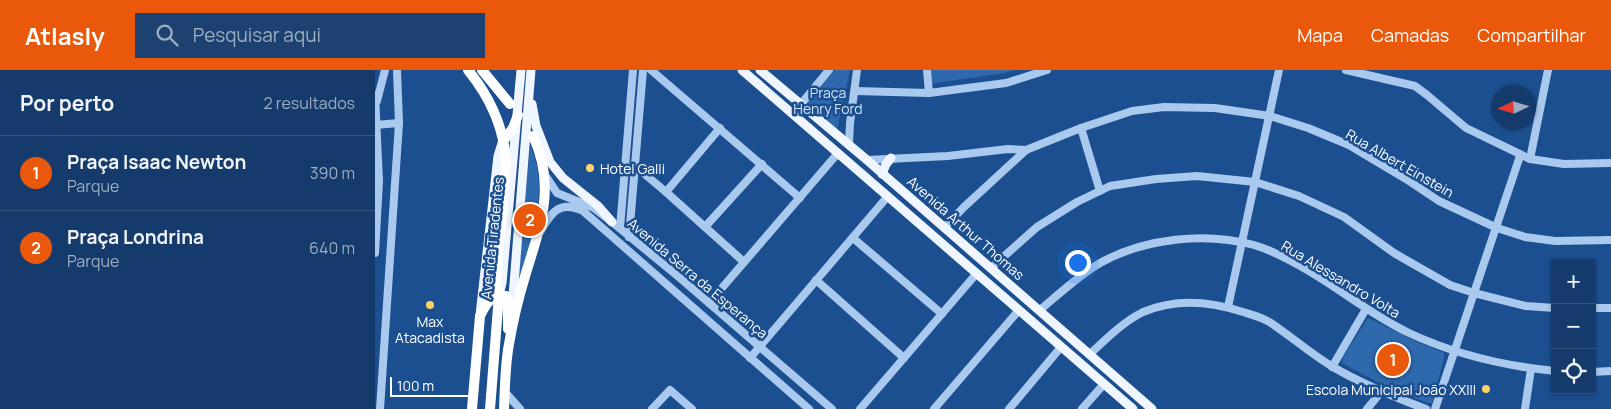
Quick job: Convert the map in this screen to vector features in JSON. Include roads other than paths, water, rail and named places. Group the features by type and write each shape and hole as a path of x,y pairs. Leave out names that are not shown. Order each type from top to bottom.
{"highway":[{"path":"468,70 483,88 504,140 506,162 496,280 499,295"},
{"path":"482,70 510,104"},
{"path":"504,140 513,128 518,115"},
{"path":"509,344 521,290 537,239 545,202 545,174 539,148 533,136"},
{"path":"472,409 480,316 490,299 499,295 506,296 508,301 509,344"},
{"name":"Avenida Tiradentes","path":"490,409 499,295"},
{"name":"Avenida Tiradentes","path":"504,409 509,344"}],"main road":[{"path":"521,70 523,81 530,90 536,126 550,162 563,178 598,206 612,222"},
{"name":"Avenida Tiradentes","path":"499,295 502,283 521,70"},
{"name":"Avenida Tiradentes","path":"509,344 531,70"},
{"name":"Avenida Arthur Thomas","path":"742,70 1129,406"},
{"name":"Avenida Arthur Thomas","path":"760,70 867,160 1152,409"},
{"path":"808,128 816,119"},
{"path":"480,316 498,156 504,140"},
{"path":"883,174 886,164 891,158"},
{"path":"849,162 867,160"},
{"path":"961,260 969,250"},
{"path":"1042,330 1051,320"},
{"path":"1129,406 1134,394"}],"street":[{"path":"385,70 375,99 379,181 375,253 390,253"},
{"path":"380,409 399,123 397,70"},
{"path":"620,228 633,70"},
{"path":"629,237 643,70"},
{"path":"651,70 800,198"},
{"path":"801,104 829,70"},
{"path":"849,145 857,70"},
{"path":"927,70 929,93"},
{"path":"855,91 929,93 1006,83 1047,70"},
{"path":"1228,307 1279,70"},
{"path":"1346,70 1415,86 1466,128 1521,156 1564,164 1611,164"},
{"path":"1530,159 1548,70"},
{"name":"Rua Albert Einstein","path":"944,228 1026,150 1081,128 1132,112 1164,107 1215,108 1270,116 1308,128 1349,145 1439,201 1497,228 1525,237 1555,241 1611,240"},
{"path":"376,124 399,123"},
{"path":"837,135 850,123"},
{"path":"629,125 639,125"},
{"path":"666,192 719,128"},
{"path":"1081,128 1100,191"},
{"path":"867,160 949,156 1008,149 1026,150"},
{"path":"709,303 838,153"},
{"path":"1435,409 1521,156"},
{"path":"705,227 762,164"},
{"path":"635,166 744,262"},
{"name":"Avenida Serra da Esperança","path":"545,174 557,193 594,208 620,228 832,409"},
{"path":"991,268 1037,227 1077,202 1110,186 1156,178 1197,176 1255,182 1299,196 1343,217 1393,253 1450,285 1526,306 1551,308"},
{"path":"751,358 888,196"},
{"name":"Avenida Serra da Esperança","path":"537,239 548,219 557,209 568,206 583,210 809,409"},
{"path":"853,238 942,314"},
{"name":"Rua Alessandro Volta","path":"1040,310 1100,263 1135,248 1173,239 1219,239 1254,245 1283,256 1366,310 1408,333 1454,350 1531,369 1551,371"},
{"path":"860,409 977,274"},
{"path":"816,280 904,358"},
{"path":"1090,354 1119,327 1142,313 1160,306 1202,302 1258,316 1271,323 1332,367 1381,392 1426,409"},
{"path":"1596,308 1611,308"},
{"path":"934,409 1019,310"},
{"path":"1332,367 1366,310"},
{"path":"1009,409 1061,347"},
{"path":"1525,409 1531,369"},
{"path":"1596,372 1611,371"},
{"path":"1082,409 1103,384"},
{"path":"652,409 670,390 692,409"},
{"path":"505,392 520,409"},
{"path":"1367,409 1381,392"}],"place":[{"name":"Hotel Galli","path":"590,168"},
{"name":"Praça Londrina","path":"530,220"},
{"name":"Max Atacadista","path":"430,305"},
{"name":"Praça Isaac Newton","path":"1393,360"},
{"name":"Escola Municipal João XXIII","path":"1486,389"}],"park label":[{"name":"Praça Henry Ford","path":"828,100"}]}
